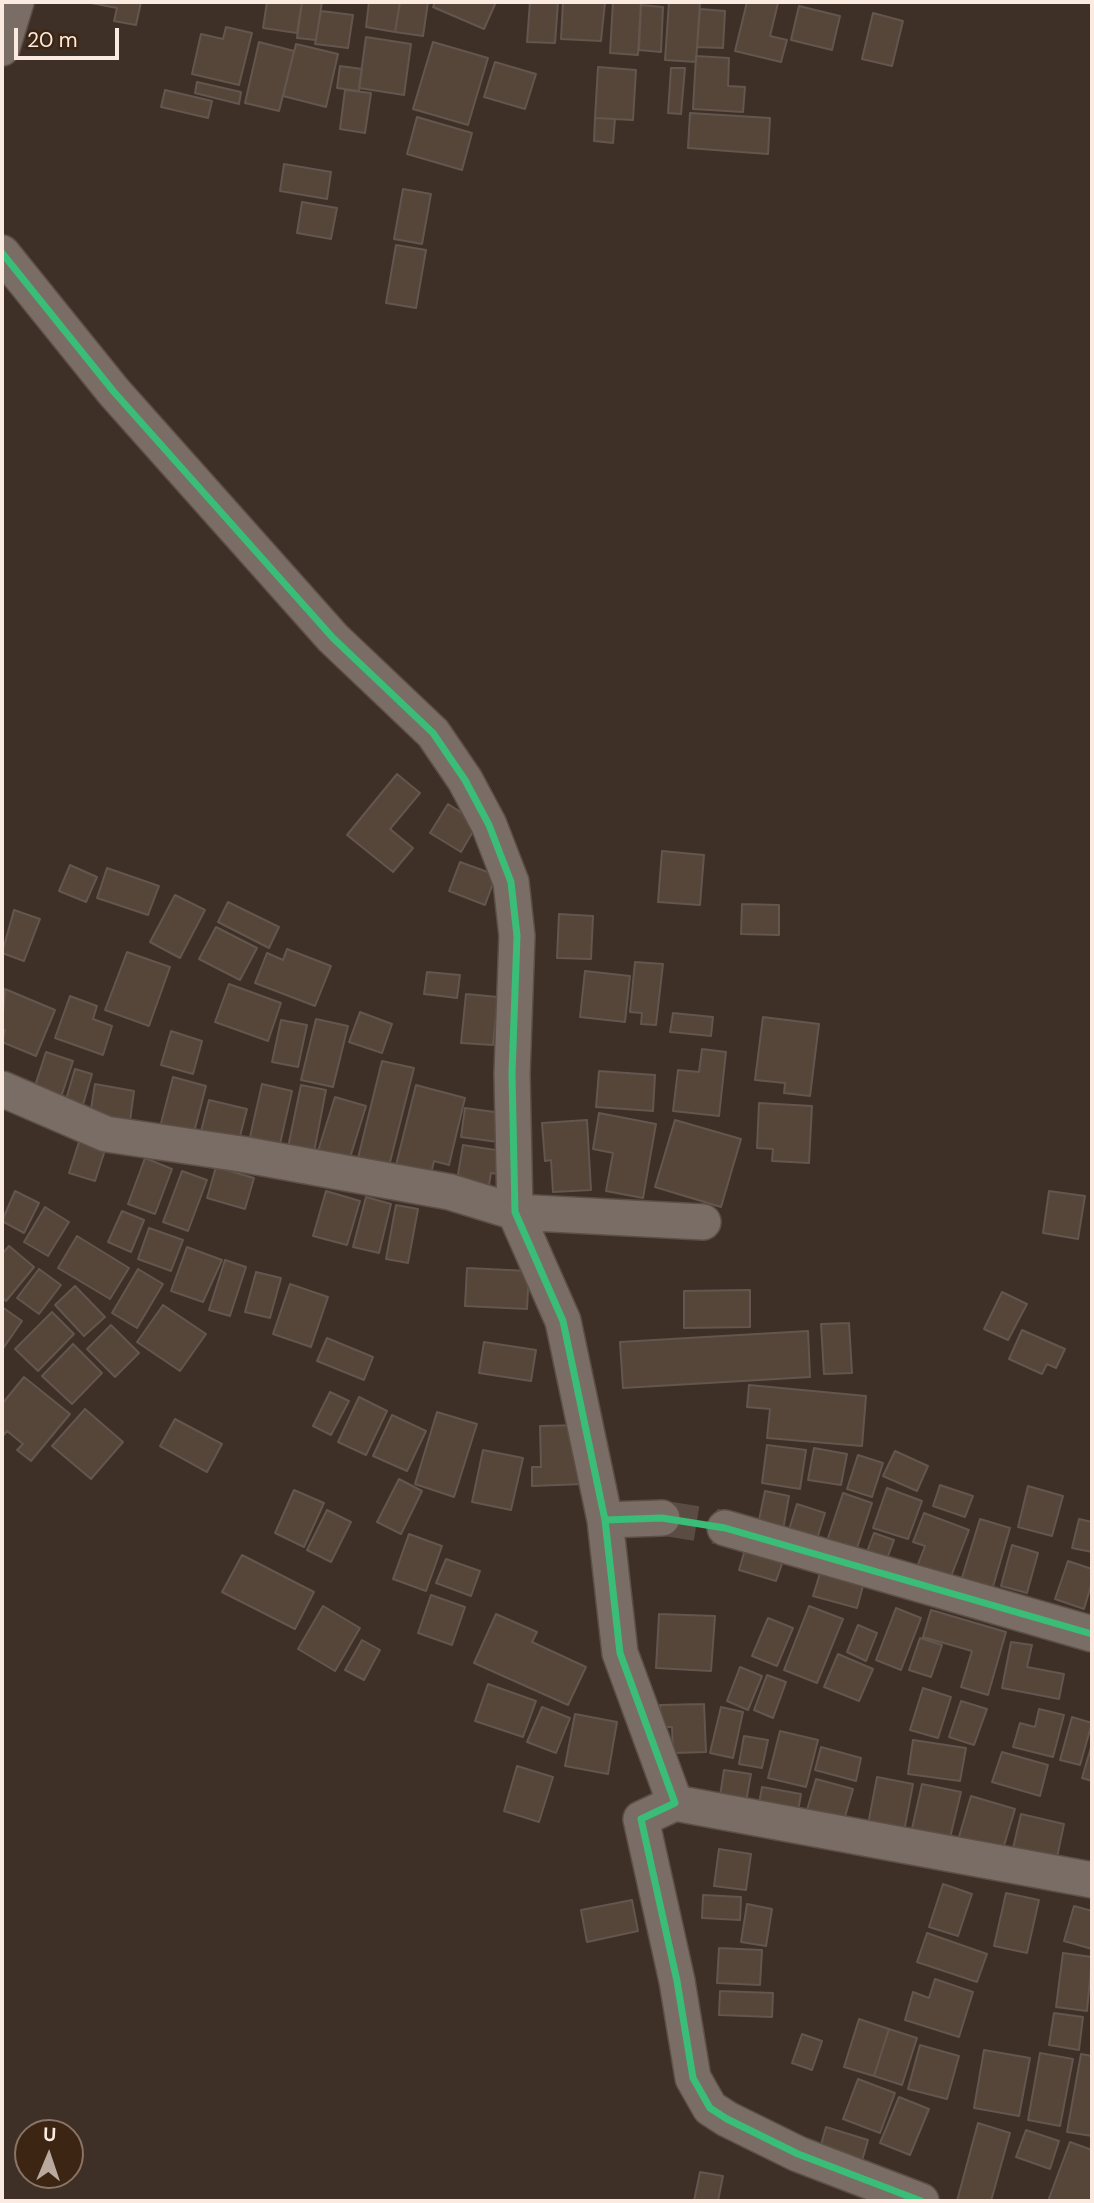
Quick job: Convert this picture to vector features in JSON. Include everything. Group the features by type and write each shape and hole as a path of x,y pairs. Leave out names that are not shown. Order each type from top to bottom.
{"street":[{"path":"2,48 16,2"},
{"path":"2,253 114,392 333,638 433,733 465,780 489,825 511,882 517,936 512,1074 514,1212 563,1321 605,1520 620,1653 675,1803"},
{"path":"2,1089 106,1134 240,1153 450,1192 514,1212 703,1222"},
{"path":"605,1520 662,1518"},
{"path":"725,1528 1092,1634"},
{"path":"921,2201 798,2154 710,2108 693,2078 677,1981 641,1819 675,1803 1092,1880"}],"building":[{"path":"86,2 141,2 136,25 114,21 117,8"},
{"path":"267,2 302,2 297,33 263,28"},
{"path":"302,2 322,2 316,40 297,38"},
{"path":"369,2 400,2 395,32 366,27"},
{"path":"400,2 428,2 423,36 395,32"},
{"path":"435,2 496,2 484,29 433,7"},
{"path":"530,2 558,2 555,43 527,42"},
{"path":"563,2 605,2 601,41 561,39"},
{"path":"613,2 641,2 638,55 610,53"},
{"path":"669,2 700,2 696,62 665,60"},
{"path":"747,2 778,3 770,36 787,40 781,62 735,51"},
{"path":"641,5 663,7 661,52 639,50"},
{"path":"799,6 840,16 832,50 791,40"},
{"path":"700,9 725,11 723,48 697,47"},
{"path":"321,11 353,15 348,48 315,44"},
{"path":"873,13 903,21 892,66 862,59"},
{"path":"226,27 252,33 239,85 192,74 201,34 223,39"},
{"path":"366,37 411,44 404,95 359,88"},
{"path":"259,42 294,51 279,111 245,103"},
{"path":"433,42 488,58 468,125 413,109"},
{"path":"296,44 338,54 326,107 283,96"},
{"path":"696,56 729,58 728,86 745,87 743,112 693,109"},
{"path":"495,62 536,74 525,109 484,97"},
{"path":"340,66 362,69 359,91 337,88"},
{"path":"598,67 636,70 633,120 595,118"},
{"path":"671,68 685,68 681,114 668,113"},
{"path":"197,82 241,92 239,104 195,93"},
{"path":"165,90 212,101 208,118 161,107"},
{"path":"345,90 371,93 365,133 340,129"},
{"path":"690,113 770,118 768,154 688,148"},
{"path":"417,117 472,133 462,170 407,154"},
{"path":"595,118 615,119 613,143 594,141"},
{"path":"284,164 331,172 327,199 280,191"},
{"path":"403,189 431,194 422,244 394,239"},
{"path":"302,202 337,208 331,239 297,233"},
{"path":"396,245 426,250 416,308 386,303"},
{"path":"397,774 420,793 390,829 413,848 393,872 347,835"},
{"path":"448,804 478,823 461,852 430,833"},
{"path":"662,851 704,855 700,905 658,902"},
{"path":"460,862 496,875 485,905 449,891"},
{"path":"70,865 97,877 86,902 59,891"},
{"path":"107,868 159,886 148,915 97,898"},
{"path":"175,895 205,910 180,958 150,942"},
{"path":"228,902 279,927 269,948 218,922"},
{"path":"742,904 779,905 779,935 741,934"},
{"path":"14,910 40,919 24,961 2,953"},
{"path":"559,914 593,916 591,959 557,958"},
{"path":"216,927 257,948 240,980 199,959"},
{"path":"287,949 331,966 315,1006 255,983 267,953 283,960"},
{"path":"127,952 170,967 149,1026 105,1010"},
{"path":"635,962 663,964 656,1025 641,1024 642,1013 630,1012"},
{"path":"585,971 630,976 625,1022 580,1017"},
{"path":"427,972 460,975 457,998 424,994"},
{"path":"229,984 281,1003 268,1041 215,1022"},
{"path":"5,989 55,1010 36,1056 2,1042 5,1030 2,1028"},
{"path":"466,994 498,997 493,1045 461,1043"},
{"path":"70,996 97,1006 93,1019 112,1026 103,1055 55,1038"},
{"path":"360,1012 392,1024 382,1053 349,1042"},
{"path":"673,1013 713,1017 711,1036 670,1032"},
{"path":"763,1017 819,1024 810,1096 784,1093 785,1083 755,1080"},
{"path":"316,1019 348,1026 333,1087 301,1080"},
{"path":"281,1020 307,1025 298,1067 272,1062"},
{"path":"171,1031 202,1041 193,1074 161,1065"},
{"path":"702,1049 726,1052 719,1116 673,1111 678,1070 699,1072"},
{"path":"46,1052 73,1061 60,1100 33,1092"},
{"path":"382,1061 414,1068 389,1166 358,1158"},
{"path":"75,1069 92,1074 82,1108 65,1103"},
{"path":"599,1071 655,1075 653,1111 596,1107"},
{"path":"173,1077 206,1086 192,1140 159,1131"},
{"path":"95,1084 134,1091 130,1121 90,1115"},
{"path":"262,1084 292,1091 280,1144 250,1137"},
{"path":"301,1085 326,1090 313,1157 287,1152"},
{"path":"416,1085 465,1098 449,1165 434,1161 430,1178 395,1169"},
{"path":"335,1097 366,1106 349,1161 318,1151"},
{"path":"209,1100 247,1109 237,1148 199,1139"},
{"path":"759,1103 812,1106 809,1163 772,1161 773,1149 757,1148"},
{"path":"465,1108 502,1113 498,1142 461,1137"},
{"path":"599,1113 656,1124 643,1198 606,1191 613,1153 593,1149"},
{"path":"587,1120 591,1190 553,1192 551,1160 545,1161 542,1123"},
{"path":"675,1120 741,1139 721,1207 655,1187"},
{"path":"80,1139 106,1147 95,1181 69,1173"},
{"path":"463,1145 508,1152 505,1175 491,1173 488,1191 456,1186"},
{"path":"145,1158 172,1169 155,1214 128,1204"},
{"path":"216,1167 254,1178 245,1209 207,1198"},
{"path":"182,1171 207,1180 188,1231 163,1222"},
{"path":"15,1191 39,1203 24,1233 2,1221"},
{"path":"326,1191 360,1201 347,1245 313,1236"},
{"path":"1049,1191 1085,1196 1078,1239 1043,1233"},
{"path":"366,1197 391,1204 379,1253 353,1247"},
{"path":"396,1205 418,1209 408,1263 386,1259"},
{"path":"45,1207 69,1222 48,1256 24,1242"},
{"path":"122,1211 144,1220 131,1252 108,1242"},
{"path":"149,1228 183,1240 171,1271 138,1259"},
{"path":"77,1236 129,1268 110,1299 58,1268"},
{"path":"9,1246 34,1267 6,1301 2,1297 2,1254"},
{"path":"187,1247 222,1260 203,1302 171,1291"},
{"path":"225,1260 246,1267 230,1316 209,1310"},
{"path":"467,1268 529,1271 527,1309 465,1306"},
{"path":"39,1269 61,1285 39,1314 17,1298"},
{"path":"138,1269 163,1284 137,1328 112,1313"},
{"path":"256,1272 281,1278 270,1318 245,1312"},
{"path":"290,1284 328,1297 311,1347 273,1334"},
{"path":"75,1286 105,1317 84,1336 55,1305"},
{"path":"750,1290 750,1327 684,1328 684,1291"},
{"path":"1002,1292 1027,1304 1008,1340 984,1329"},
{"path":"163,1305 206,1334 180,1371 137,1342"},
{"path":"2,1307 22,1321 2,1350"},
{"path":"52,1312 74,1334 38,1371 15,1349"},
{"path":"849,1323 852,1373 824,1374 821,1324"},
{"path":"111,1325 139,1353 115,1377 87,1349"},
{"path":"1022,1330 1065,1349 1056,1368 1047,1364 1042,1374 1009,1359"},
{"path":"808,1331 810,1377 623,1388 620,1342"},
{"path":"327,1338 373,1357 364,1380 317,1361"},
{"path":"484,1342 536,1350 531,1381 479,1373"},
{"path":"73,1344 102,1373 72,1404 42,1376"},
{"path":"24,1377 70,1414 31,1461 17,1450 23,1444 7,1431 2,1437 2,1404"},
{"path":"749,1385 866,1396 862,1446 767,1438 770,1409 747,1407"},
{"path":"330,1392 349,1401 331,1435 313,1426"},
{"path":"359,1397 387,1411 366,1455 338,1442"},
{"path":"85,1409 123,1442 91,1479 52,1446"},
{"path":"437,1412 477,1424 454,1497 415,1484"},
{"path":"392,1415 426,1431 407,1471 373,1456"},
{"path":"175,1419 222,1444 207,1472 160,1446"},
{"path":"581,1425 583,1484 532,1486 532,1467 541,1467 540,1426"},
{"path":"767,1445 806,1450 800,1489 762,1483"},
{"path":"814,1448 847,1454 841,1485 808,1480"},
{"path":"483,1450 523,1458 511,1510 472,1502"},
{"path":"895,1451 928,1466 917,1491 883,1476"},
{"path":"858,1455 883,1463 872,1497 847,1489"},
{"path":"399,1479 422,1491 401,1534 377,1522"},
{"path":"940,1485 973,1496 965,1517 933,1506"},
{"path":"1028,1486 1063,1496 1052,1536 1018,1527"},
{"path":"887,1488 922,1501 908,1539 873,1528"},
{"path":"294,1490 324,1503 304,1547 275,1533"},
{"path":"765,1491 789,1496 783,1530 758,1525"},
{"path":"843,1493 872,1503 856,1551 827,1541"},
{"path":"797,1504 825,1513 815,1545 787,1536"},
{"path":"327,1510 351,1522 331,1562 307,1550"},
{"path":"924,1513 969,1530 950,1579 917,1567 925,1546 913,1542"},
{"path":"980,1519 1010,1528 992,1590 961,1581"},
{"path":"1079,1519 1092,1522 1092,1552 1072,1548"},
{"path":"874,1533 894,1540 885,1564 865,1557"},
{"path":"409,1534 442,1546 426,1591 393,1579"},
{"path":"1012,1545 1038,1553 1027,1593 1001,1586"},
{"path":"746,1546 784,1558 776,1581 739,1570"},
{"path":"242,1555 314,1592 295,1629 222,1592"},
{"path":"446,1559 480,1571 471,1596 436,1583"},
{"path":"1068,1561 1092,1569 1092,1582 1084,1609 1055,1599"},
{"path":"821,1570 864,1582 857,1608 813,1596"},
{"path":"431,1595 465,1607 452,1645 418,1633"},
{"path":"323,1606 360,1628 335,1671 298,1649"},
{"path":"809,1606 843,1619 817,1683 784,1670"},
{"path":"896,1608 921,1618 901,1670 876,1660"},
{"path":"931,1610 1006,1632 988,1695 961,1687 972,1651 923,1637"},
{"path":"496,1614 537,1632 532,1642 586,1667 568,1705 474,1663"},
{"path":"659,1614 715,1616 711,1671 656,1668"},
{"path":"768,1618 793,1628 777,1666 752,1656"},
{"path":"858,1625 877,1633 866,1661 847,1652"},
{"path":"920,1638 942,1645 931,1677 909,1670"},
{"path":"362,1640 380,1650 364,1680 345,1670"},
{"path":"1011,1642 1032,1645 1027,1667 1064,1674 1059,1699 1002,1688"},
{"path":"838,1654 873,1669 859,1701 824,1687"},
{"path":"740,1667 762,1676 748,1710 727,1701"},
{"path":"767,1675 786,1682 773,1718 754,1710"},
{"path":"488,1684 536,1701 523,1737 475,1721"},
{"path":"923,1688 951,1697 938,1738 910,1730"},
{"path":"961,1701 987,1709 974,1745 949,1737"},
{"path":"704,1704 706,1752 673,1753 672,1727 661,1727 660,1705"},
{"path":"542,1707 570,1718 556,1753 527,1742"},
{"path":"721,1707 743,1712 733,1758 710,1753"},
{"path":"1039,1709 1064,1715 1053,1757 1013,1747 1020,1723 1035,1727"},
{"path":"575,1714 617,1722 608,1774 565,1766"},
{"path":"1072,1717 1092,1723 1080,1765 1060,1760"},
{"path":"780,1731 818,1740 806,1787 768,1778"},
{"path":"744,1736 768,1740 762,1768 739,1764"},
{"path":"913,1740 966,1748 960,1781 908,1774"},
{"path":"1092,1744 1092,1781 1082,1778"},
{"path":"821,1747 861,1758 856,1781 815,1770"},
{"path":"1002,1752 1048,1765 1040,1796 992,1782"},
{"path":"517,1766 553,1777 539,1822 504,1811"},
{"path":"724,1770 751,1774 744,1813 718,1809"},
{"path":"877,1777 913,1784 903,1837 867,1830"},
{"path":"816,1779 853,1789 842,1827 805,1817"},
{"path":"922,1784 961,1792 949,1842 911,1833"},
{"path":"762,1787 801,1794 796,1822 757,1815"},
{"path":"971,1796 1015,1809 1000,1859 956,1847"},
{"path":"1021,1814 1064,1824 1055,1867 1011,1857"},
{"path":"719,1849 751,1854 746,1890 714,1886"},
{"path":"943,1884 972,1894 958,1936 929,1927"},
{"path":"1006,1893 1039,1900 1027,1953 994,1946"},
{"path":"703,1895 741,1897 740,1920 702,1918"},
{"path":"632,1900 638,1931 587,1942 581,1910"},
{"path":"747,1904 772,1909 766,1946 741,1942"},
{"path":"1074,1906 1092,1911 1092,1949 1064,1941"},
{"path":"927,1933 987,1954 977,1982 917,1962"},
{"path":"719,1948 762,1950 760,1985 717,1983"},
{"path":"1063,1953 1092,1957 1087,2011 1056,2007"},
{"path":"935,1979 973,1992 959,2037 905,2020 913,1992 929,1998"},
{"path":"720,1991 773,1993 772,2017 719,2015"},
{"path":"1054,2013 1083,2017 1079,2050 1049,2045"},
{"path":"859,2019 889,2029 874,2076 844,2067"},
{"path":"889,2029 917,2038 902,2085 874,2076"},
{"path":"802,2034 822,2041 812,2070 792,2063"},
{"path":"920,2045 959,2056 947,2099 908,2089"},
{"path":"984,2050 1030,2058 1019,2116 974,2108"},
{"path":"1040,2053 1073,2059 1060,2126 1028,2120"},
{"path":"1081,2054 1092,2056 1092,2136 1067,2132"},
{"path":"858,2079 895,2093 880,2133 843,2119"},
{"path":"899,2097 929,2109 910,2155 880,2143"},
{"path":"978,2123 1010,2133 991,2201 957,2201"},
{"path":"826,2127 868,2140 861,2164 819,2152"},
{"path":"1026,2130 1059,2141 1050,2169 1016,2157"},
{"path":"1070,2142 1092,2150 1092,2201 1048,2201"},
{"path":"700,2172 723,2176 718,2201 694,2201"}],"tunnel":[{"path":"662,1518 725,1528"}],"cycle path":[{"path":"2,253 114,392 333,638 433,733 465,780 489,825 511,882 517,936 512,1074 515,1212 563,1321 605,1520 620,1653 675,1803 641,1819 677,1981 693,2078 710,2108 727,2119 798,2154 921,2201"},
{"path":"605,1520 662,1518 725,1528 1092,1634"}]}
